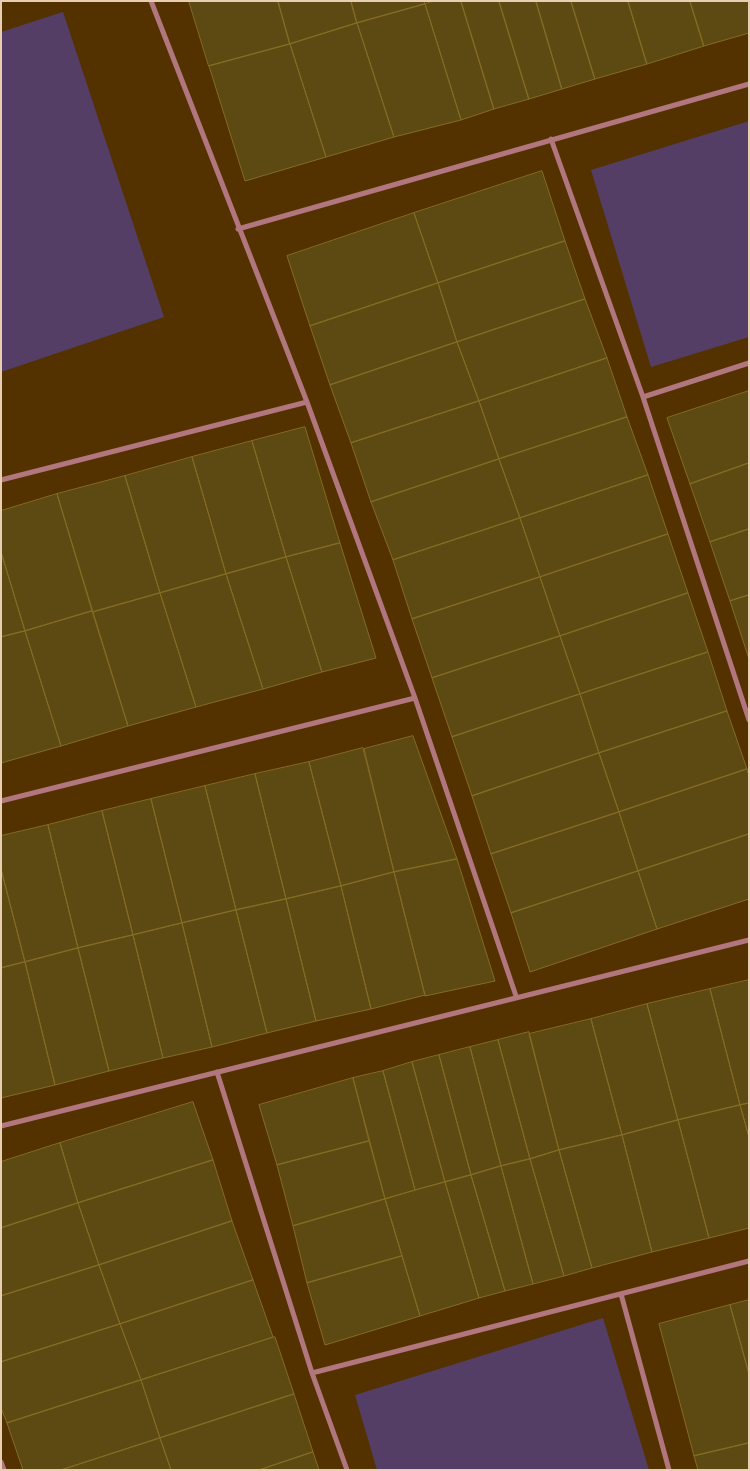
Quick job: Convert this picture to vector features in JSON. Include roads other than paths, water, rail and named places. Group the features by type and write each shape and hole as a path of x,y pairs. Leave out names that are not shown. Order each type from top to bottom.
{"street":[{"path":"151,1 238,229 307,402 415,698 516,996"},
{"path":"238,229 749,84"},
{"path":"551,139 643,396 749,720"},
{"path":"643,396 749,363"},
{"path":"1,480 307,402"},
{"path":"1,801 415,698"},
{"path":"1,1126 516,996 749,940"},
{"path":"217,1072 312,1373 347,1470"},
{"path":"312,1373 749,1261"},
{"path":"621,1294 669,1470"},
{"path":"1,1462 4,1470"}]}
